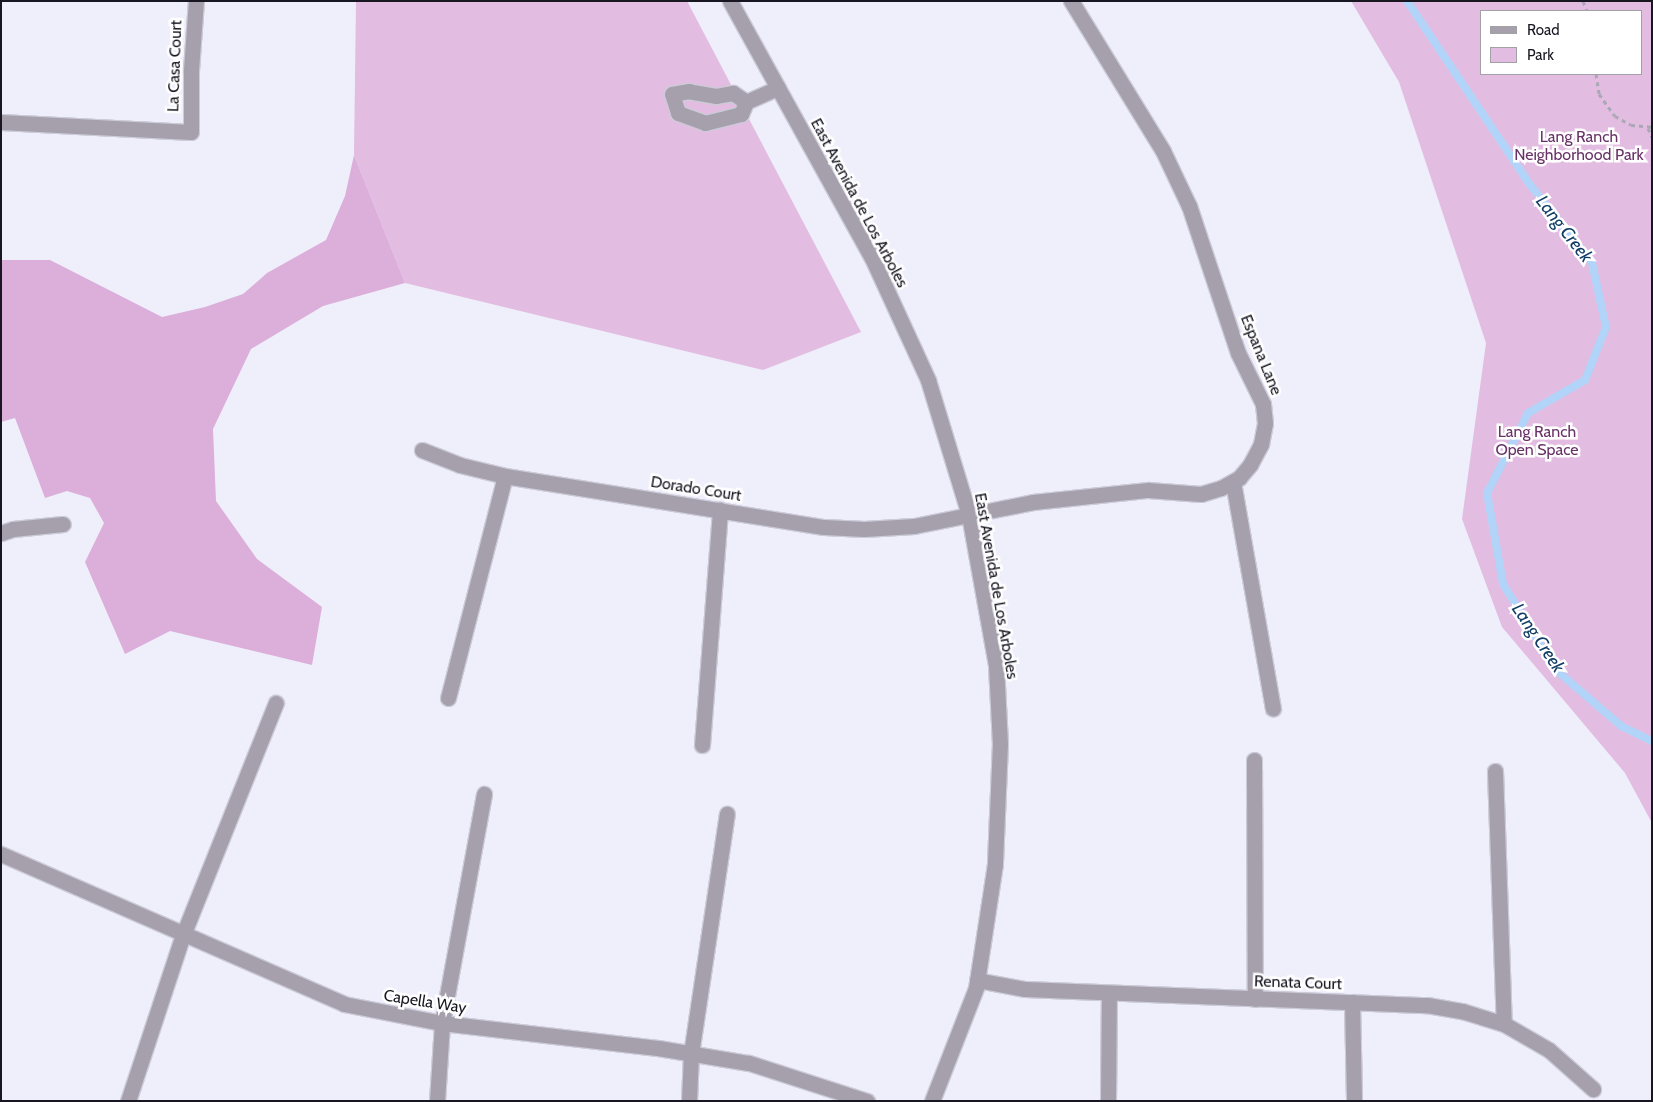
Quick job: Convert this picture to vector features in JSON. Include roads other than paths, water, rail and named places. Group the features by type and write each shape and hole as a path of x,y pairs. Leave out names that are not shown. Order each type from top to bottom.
{"street":[{"name":"La Casa Court","path":"1,122 191,132 190,70 196,1"},
{"name":"East Avenida de Los Arboles","path":"730,1 872,258 928,380 969,515 996,665 1000,743 995,864 977,980 932,1101"},
{"name":"Espana Lane","path":"969,515 1033,502 1148,490 1201,494 1233,482 1250,465 1261,444 1266,423 1263,404 1238,353 1189,206 1163,151 1071,1"},
{"path":"746,102 778,88"},
{"name":"Dorado Court","path":"422,450 460,465 505,476 824,527 864,529 914,526 969,515"},
{"path":"448,698 505,476"},
{"path":"1233,482 1273,708"},
{"path":"702,745 720,510"},
{"path":"1,533 13,529 63,524"},
{"path":"128,1101 183,935 276,703"},
{"path":"1254,760 1255,999"},
{"path":"1495,771 1504,1024"},
{"path":"437,1101 442,1023 484,794"},
{"path":"689,1101 691,1054 727,814"},
{"name":"Capella Way","path":"1,854 344,1004 442,1023 750,1063 867,1101"},
{"name":"Renata Court","path":"977,980 1025,989 1110,994 1427,1005 1462,1011 1504,1024 1548,1050 1593,1089"},
{"path":"1108,1101 1110,994"},
{"path":"1352,1002 1354,1101"}],"waterway":[{"name":"Lang Creek","path":"1407,1 1528,182 1592,263 1606,327 1585,380 1528,413 1487,493 1503,584 1556,670 1621,726 1652,741"}],"park label":[{"name":"Lang Ranch Neighborhood Park","path":"1579,146"},
{"name":"Lang Ranch Open Space","path":"1537,441"}]}
